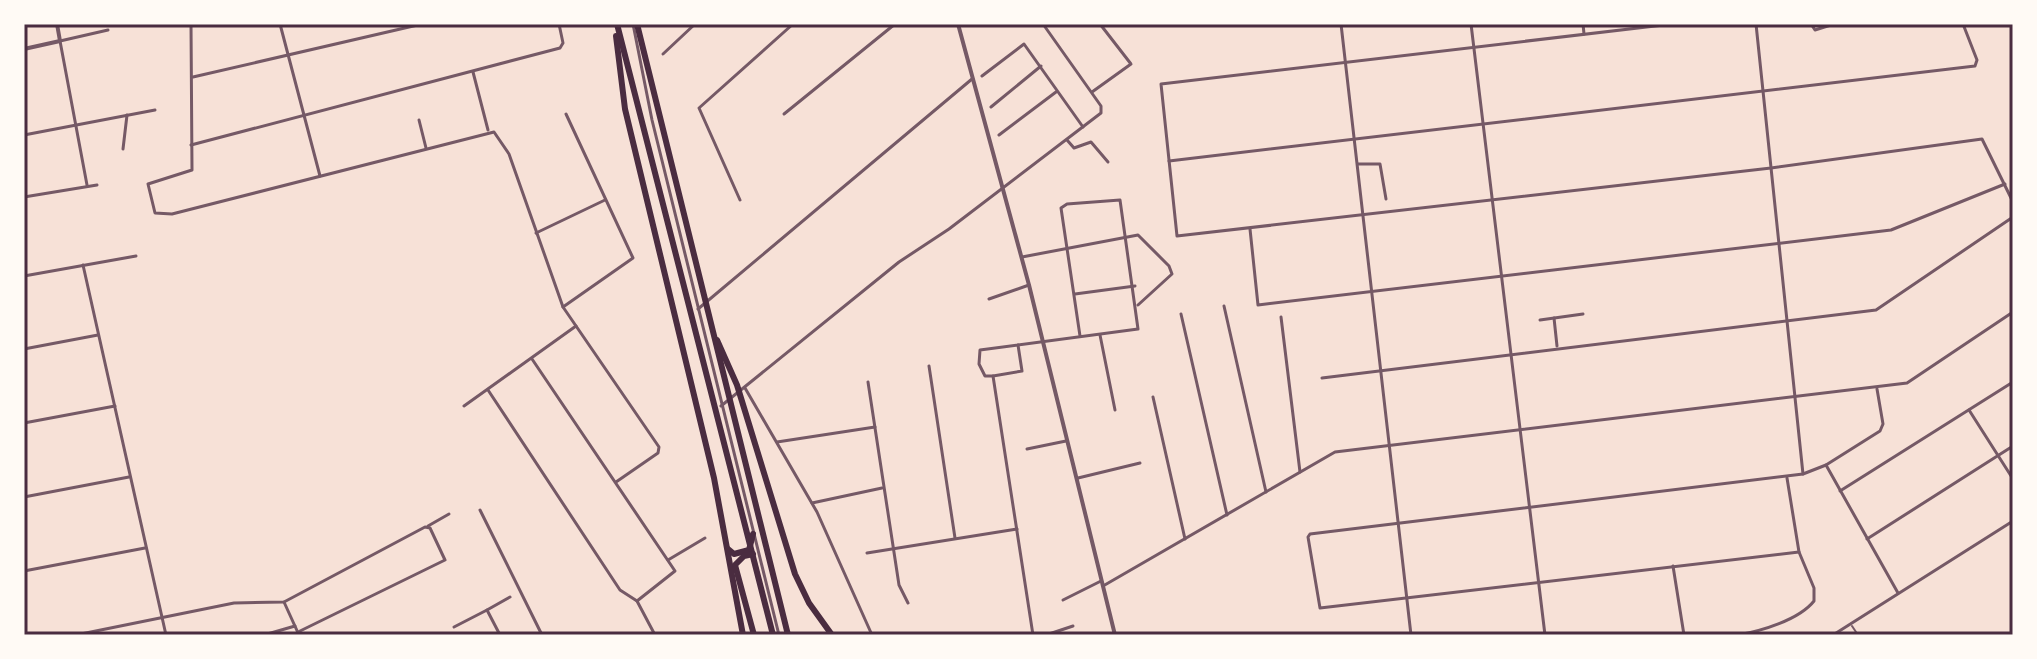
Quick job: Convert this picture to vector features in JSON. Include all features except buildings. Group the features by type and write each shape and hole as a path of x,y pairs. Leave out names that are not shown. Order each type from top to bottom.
{"highway":[{"path":"616,24 625,109 728,549 754,635"},
{"path":"616,24 776,635"},
{"path":"635,24 788,635"},
{"path":"710,326 737,385 795,574 832,635"},
{"path":"728,549 734,554 749,550 753,534"},
{"path":"743,635 736,580 738,560 756,553"}],"street":[{"path":"57,24 87,185"},
{"path":"191,24 192,170 148,184 155,213 172,214 488,131 500,136 563,307 660,450 616,482"},
{"path":"280,24 320,176"},
{"path":"193,77 287,57 404,25 422,24"},
{"path":"191,145 560,48 563,43 559,24"},
{"path":"635,24 652,120 776,635"},
{"path":"663,54 695,24"},
{"path":"740,200 699,108 793,24"},
{"path":"784,114 895,24"},
{"path":"958,24 1022,257 1115,635"},
{"path":"721,406 899,262 1101,113 1092,92 1043,24"},
{"path":"1092,92 1131,64 1100,24"},
{"path":"1341,24 1411,635"},
{"path":"1471,24 1545,635"},
{"path":"1583,24 1584,34"},
{"path":"1672,24 1161,84 1177,236 1771,168 1982,139 2013,202"},
{"path":"1756,24 1803,474"},
{"path":"1811,24 1815,30 1834,24"},
{"path":"1169,161 1975,66 1977,60 1963,24"},
{"path":"24,49 108,30"},
{"path":"982,76 1024,44 1083,127"},
{"path":"991,107 1041,66"},
{"path":"473,72 488,131"},
{"path":"698,309 972,79"},
{"path":"999,135 1056,92"},
{"path":"24,135 155,110"},
{"path":"563,307 633,258 566,114"},
{"path":"123,149 127,115"},
{"path":"419,120 426,148"},
{"path":"1067,139 1074,148 1095,144 1108,162"},
{"path":"1358,164 1380,164 1386,199"},
{"path":"1250,228 1258,305 1891,230 2005,184"},
{"path":"24,197 97,185"},
{"path":"536,233 606,200"},
{"path":"1018,345 1022,371 985,376 979,364 980,350 1138,329 1138,305 1120,200 1067,204 1061,208 1080,336"},
{"path":"1322,378 1876,310 2013,217"},
{"path":"1022,257 1138,235 1169,266 1172,274 1138,305"},
{"path":"24,276 136,256"},
{"path":"83,265 166,635"},
{"path":"989,299 1029,285"},
{"path":"1074,294 1135,286"},
{"path":"1224,306 1266,492"},
{"path":"1063,600 1102,584 1185,539 1335,452 1907,383 2013,312"},
{"path":"1181,314 1227,515"},
{"path":"1540,320 1583,314"},
{"path":"1281,317 1300,472"},
{"path":"1554,318 1558,348"},
{"path":"464,406 576,326"},
{"path":"1099,334 1115,410"},
{"path":"24,349 98,335"},
{"path":"532,359 675,573 637,601"},
{"path":"929,366 955,538"},
{"path":"993,376 1033,635"},
{"path":"868,382 899,585 908,603"},
{"path":"1840,491 2013,382"},
{"path":"745,388 812,503 872,635"},
{"path":"1799,552 1320,608 1308,537 1310,534 1398,520 1803,474 1826,465 1880,431 1883,424 1877,389"},
{"path":"488,390 620,590 637,601 655,635"},
{"path":"1153,397 1185,539"},
{"path":"24,423 115,406"},
{"path":"1969,410 2013,479"},
{"path":"777,442 875,427"},
{"path":"1027,449 1067,440"},
{"path":"1867,539 2013,446"},
{"path":"1076,478 1140,463"},
{"path":"1826,465 1898,593"},
{"path":"24,497 129,477"},
{"path":"1738,635 1762,633 1807,609 1814,601 1814,588 1799,552 1787,478"},
{"path":"812,503 883,488"},
{"path":"480,510 542,635"},
{"path":"76,635 249,601 284,602 449,514"},
{"path":"1833,635 2013,521"},
{"path":"284,602 299,634 445,560 428,526"},
{"path":"867,553 1017,529"},
{"path":"668,560 705,538"},
{"path":"24,571 145,548"},
{"path":"1673,566 1684,635"},
{"path":"454,627 510,597"},
{"path":"487,610 500,635"},
{"path":"264,635 296,626"},
{"path":"1046,635 1073,626"}],"lane":[{"path":"1851,624 1858,635"}]}
